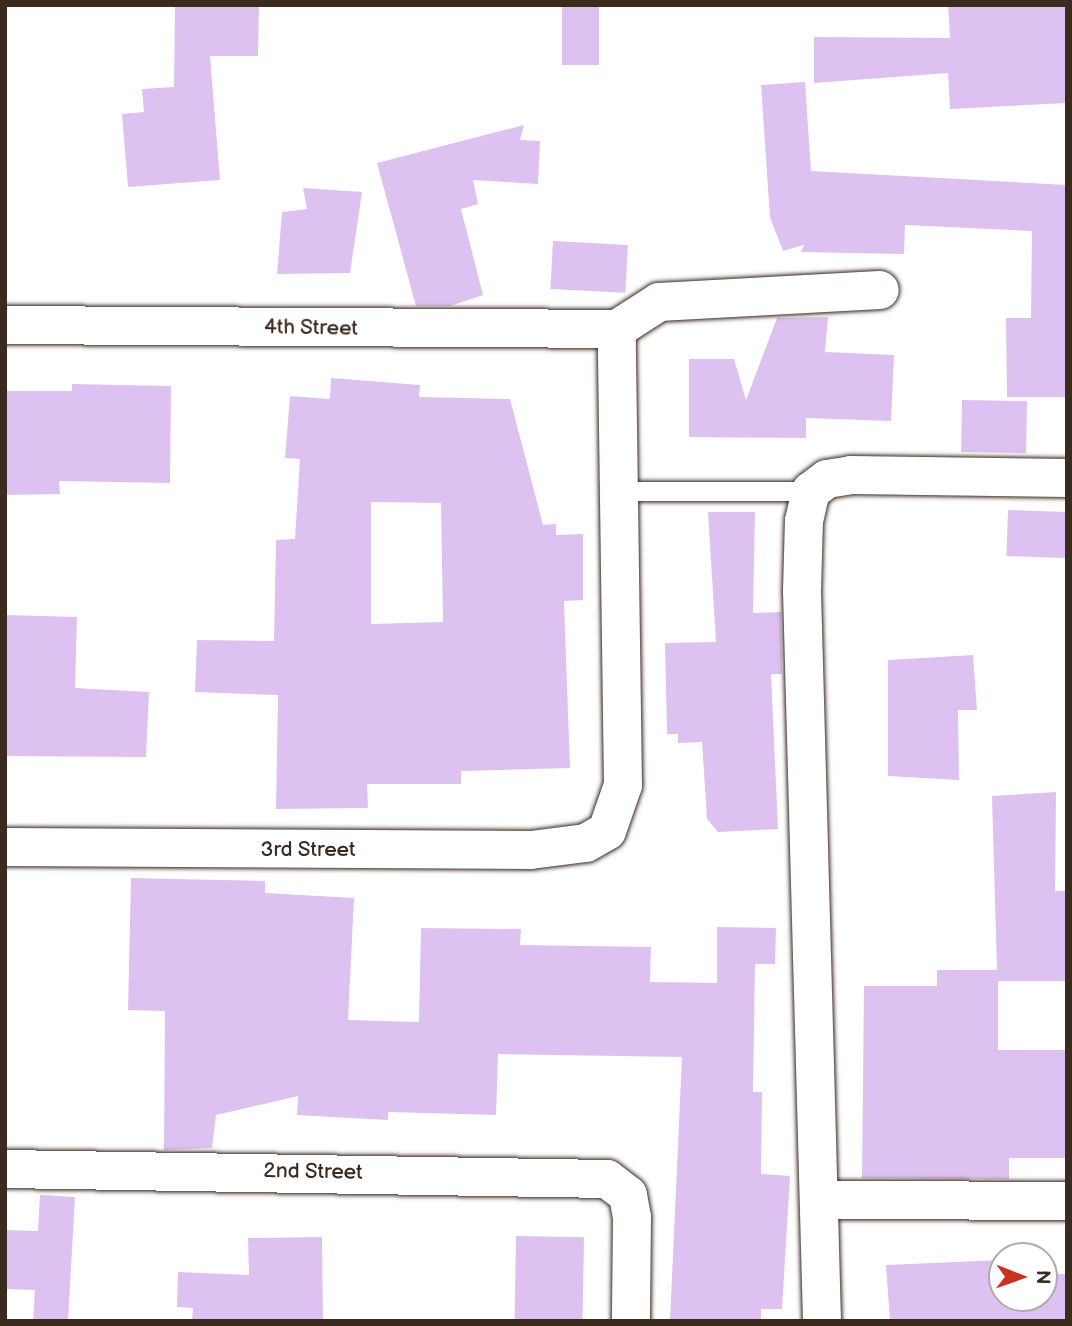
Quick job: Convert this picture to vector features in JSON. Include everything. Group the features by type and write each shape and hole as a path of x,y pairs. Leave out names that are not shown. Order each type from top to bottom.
{"street":[{"path":"619,491 617,329 659,302 880,290"},
{"name":"4th Street","path":"5,325 617,329"},
{"path":"822,1321 823,1200 802,591 804,521 811,491 827,479 850,475 1067,478"},
{"name":"3rd Street","path":"5,847 531,850 586,844 607,831 623,786 619,491"},
{"name":"2nd Street","path":"5,1169 586,1175 619,1184 632,1217 631,1321"},
{"path":"823,1200 1067,1201"}],"lane":[{"path":"619,491 811,491"}],"building":[{"path":"175,5 259,5 258,56 210,56 220,180 128,187 122,114 144,112 142,89 174,87"},
{"path":"562,5 599,5 599,65 562,65"},
{"path":"948,5 1067,5 1067,103 950,109 948,73 814,83 814,37 950,38"},
{"path":"805,82 811,171 1067,185 1067,397 1007,397 1006,318 1031,318 1032,231 905,225 904,254 801,252 804,245 783,251 770,217 761,85"},
{"path":"524,125 520,140 540,141 538,184 473,180 478,204 461,209 483,295 450,306 416,306 377,163"},
{"path":"303,188 362,192 350,273 277,274 282,212 307,209"},
{"path":"553,241 628,245 625,293 550,289"},
{"path":"828,317 825,352 894,355 891,421 806,418 806,438 689,437 689,359 734,359 746,400 777,318"},
{"path":"331,378 420,385 419,397 510,399 543,525 556,524 556,535 583,534 583,600 564,601 570,768 461,771 461,784 367,784 368,808 276,809 278,695 195,692 197,640 274,641 276,540 295,539 300,459 285,458 290,396 330,399","holes":["371,502 441,503 443,622 371,624"]},
{"path":"72,384 171,386 170,483 59,481 60,494 5,495 5,391 72,391"},
{"path":"962,400 1027,401 1026,453 961,452"},
{"path":"1008,510 1067,512 1065,558 1006,556"},
{"path":"708,512 755,512 753,613 781,612 782,674 771,674 778,829 718,832 707,819 702,742 678,743 678,734 667,734 665,643 716,642"},
{"path":"5,615 77,617 75,688 149,692 146,757 5,756"},
{"path":"973,655 977,710 958,710 959,780 888,776 888,660"},
{"path":"1056,792 1055,891 1067,891 1067,981 998,981 998,1050 1067,1050 1067,1158 1009,1158 1009,1179 862,1178 864,986 937,986 937,970 997,970 992,796"},
{"path":"131,878 265,881 265,893 354,898 348,1020 419,1022 421,928 521,929 520,945 651,947 650,982 717,983 717,927 776,928 775,964 755,964 753,1092 762,1092 761,1174 790,1176 782,1309 761,1309 761,1321 670,1321 682,1057 498,1054 496,1115 388,1112 388,1120 297,1115 298,1096 216,1115 212,1148 164,1150 165,1011 128,1010"},
{"path":"40,1195 75,1197 68,1321 33,1321 35,1290 5,1289 5,1230 38,1231"},
{"path":"516,1236 584,1237 583,1321 515,1321"},
{"path":"322,1237 323,1321 192,1321 193,1308 177,1307 178,1272 249,1275 248,1238"},
{"path":"988,1261 988,1312 1058,1312 1058,1274 1067,1274 1067,1321 890,1321 886,1265"}]}
